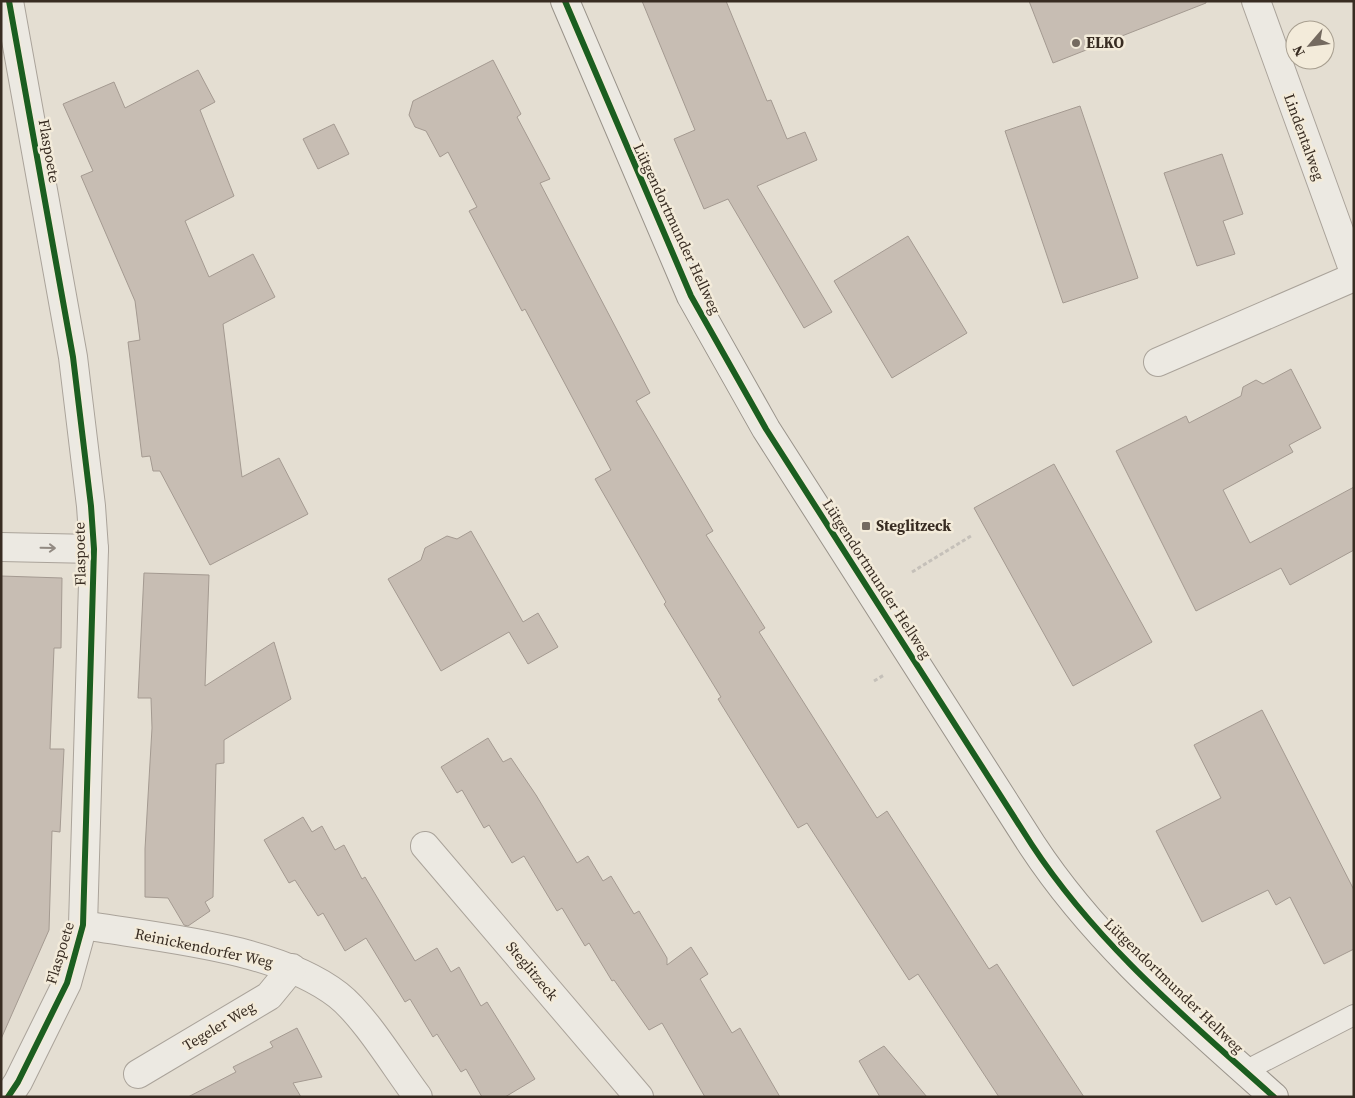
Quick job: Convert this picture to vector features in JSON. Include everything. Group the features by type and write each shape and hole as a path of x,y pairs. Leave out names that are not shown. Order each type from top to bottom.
{"street":[{"name":"Flaspoete","path":"8,1097 18,1082 67,983 83,925 94,549 73,357 9,1"},
{"name":"Lütgendortmunder Hellweg","path":"565,1 691,296 766,429 1052,874 1102,938 1189,1021 1274,1097"},
{"name":"Lindentalweg","path":"1256,1 1354,272"},
{"path":"1158,362 1354,276"},
{"path":"1,547 94,549"},
{"name":"Steglitzeck","path":"425,846 639,1097"},
{"name":"Reinickendorfer Weg","path":"83,925 250,955 292,968 338,996 364,1025 418,1097"},
{"name":"Tegeler Weg","path":"138,1074 269,996 292,968"}],"lane":[{"path":"1245,1071 1354,1015"}],"path":[{"path":"912,572 971,536"}],"building":[{"path":"642,1 726,1 767,101 771,100 787,139 805,132 817,160 757,186 832,312 804,328 728,199 704,209 674,139 695,130"},
{"name":"ELKO","path":"1029,1 1206,1 1206,3 1053,63"},
{"path":"493,60 521,114 517,117 550,179 540,183 650,393 636,401 713,531 706,535 765,628 759,632 877,818 887,811 989,969 997,964 1084,1097 999,1097 918,974 909,980 807,823 798,828 718,699 721,697 664,604 666,602 595,479 611,470 525,309 522,311 469,211 477,207 448,152 440,157 426,131 415,127 409,115 413,101"},
{"path":"198,70 215,102 200,110 234,196 185,221 209,277 253,254 275,297 223,324 242,477 279,458 308,514 210,565 160,471 153,471 150,456 142,457 128,342 140,340 135,301 81,176 93,171 63,104 114,82 125,108"},
{"path":"1080,106 1138,278 1063,303 1005,131"},
{"path":"334,124 349,154 318,169 303,139"},
{"path":"1222,154 1243,214 1223,221 1235,254 1197,266 1164,173"},
{"path":"908,236 967,333 892,378 834,281"},
{"path":"1291,369 1321,428 1289,445 1293,452 1223,490 1250,543 1354,487 1354,550 1290,585 1281,568 1196,611 1116,451 1186,416 1189,423 1241,396 1243,387 1256,380 1263,384"},
{"path":"1054,464 1152,642 1073,686 974,508"},
{"path":"471,531 523,622 538,613 558,647 528,664 509,632 441,671 388,579 421,560 425,548 447,536 457,539"},
{"path":"144,573 209,575 205,686 274,642 291,699 224,740 224,763 216,764 213,897 205,902 210,911 188,926 184,925 168,898 145,897 145,849 152,728 151,698 138,698"},
{"path":"1,576 62,578 61,648 54,648 50,749 64,749 60,832 52,831 49,930 1,1039"},
{"path":"1262,710 1354,890 1354,949 1324,964 1290,897 1276,905 1268,890 1202,922 1156,831 1221,798 1194,745"},
{"path":"488,738 503,762 511,758 577,863 588,856 603,881 611,876 634,914 639,911 667,958 667,965 691,947 708,974 700,979 732,1033 740,1028 780,1097 705,1097 662,1023 649,1030 614,980 612,981 589,943 585,946 562,908 557,911 524,856 512,863 489,825 484,828 462,790 457,793 441,767"},
{"path":"303,817 312,832 322,826 335,850 344,845 362,879 365,877 415,961 437,948 451,972 459,967 481,1006 487,1002 535,1079 505,1097 482,1097 466,1069 461,1072 437,1034 433,1037 410,999 405,1002 366,938 345,951 323,913 318,916 295,880 289,883 264,840"},
{"path":"297,1028 322,1077 293,1083 301,1097 188,1097 236,1072 233,1067 273,1047 270,1042"},
{"path":"884,1046 927,1097 880,1097 859,1061"}],"cycle path":[{"path":"8,1097 18,1082 67,983 83,925 94,549 91,506 73,357 9,1"},
{"path":"565,1 691,296 766,429 1032,845 1057,881 1114,948 1176,1009 1274,1097"}],"place":[{"name":"ELKO","path":"1076,43"},
{"name":"Steglitzeck","path":"866,526"}]}
